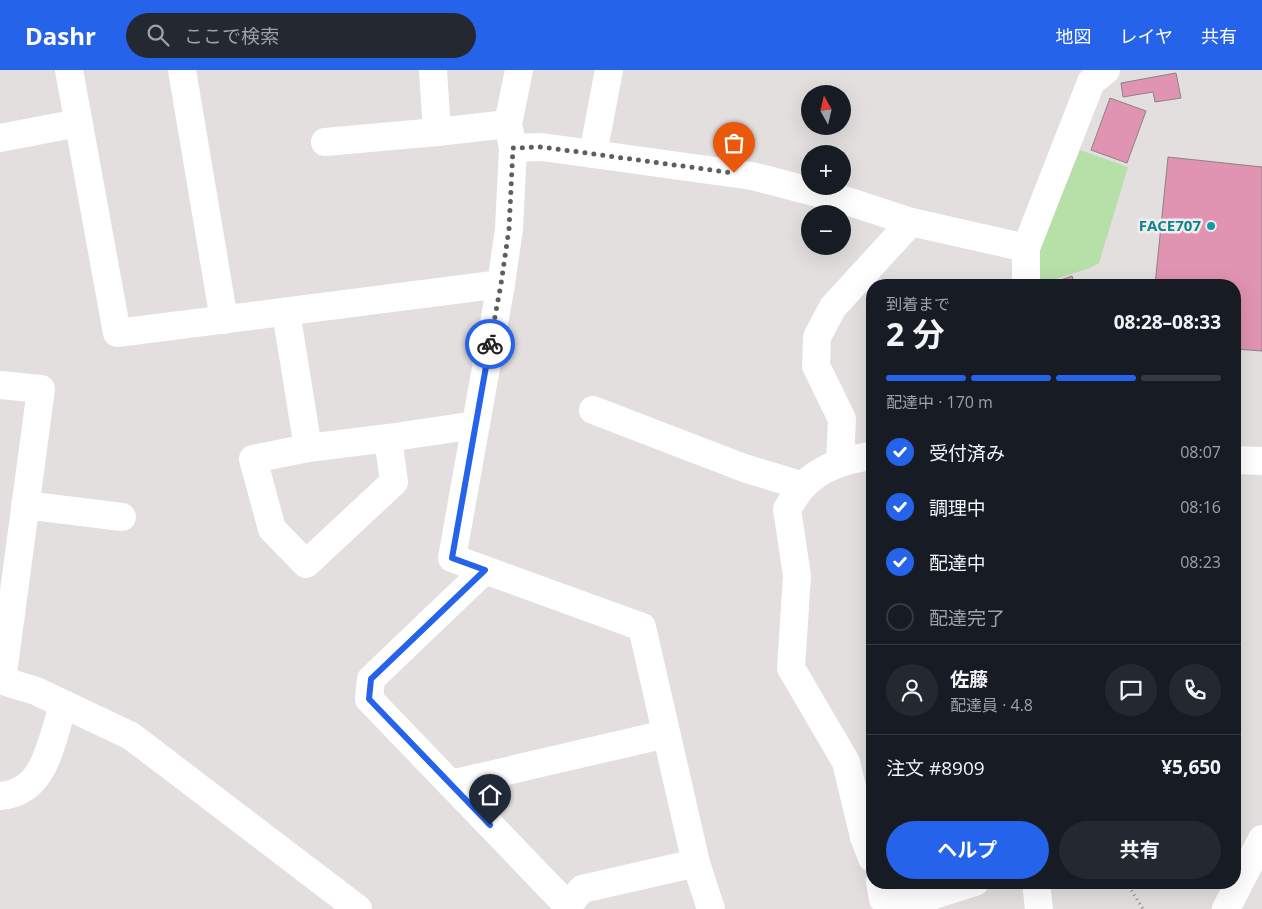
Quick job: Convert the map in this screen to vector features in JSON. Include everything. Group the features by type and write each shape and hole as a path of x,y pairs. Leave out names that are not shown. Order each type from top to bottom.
{"street":[{"path":"69,70 117,333 501,284"},
{"path":"182,70 224,320"},
{"path":"433,70 437,132"},
{"path":"519,70 511,136 509,229 501,284 452,558 642,627 696,862 711,909"},
{"path":"593,154 609,70"},
{"path":"1026,279 1026,248 1091,82 1106,70"},
{"path":"0,138 78,123"},
{"path":"325,142 437,132 511,136 542,147 752,176 841,199 911,222 1026,248"},
{"path":"840,462 842,419 816,366 817,337 833,307 911,222"},
{"path":"286,312 308,448"},
{"path":"0,384 41,389 1,681 36,691 131,736 358,909"},
{"path":"593,410 744,468 803,486"},
{"path":"388,438 394,482 306,564 272,529 254,459 308,448 476,424"},
{"path":"866,457 840,462 819,473 803,486 787,509 797,576 791,668 846,762 866,830"},
{"path":"1241,460 1262,461"},
{"path":"25,505 122,517"},
{"path":"485,570 371,679 369,699 566,908 582,889 696,862"},
{"path":"0,796 12,794 26,787 36,777 47,759 64,704"},
{"path":"451,784 666,734"},
{"path":"1241,880 1262,839"},
{"path":"881,889 883,899 900,896 912,902 953,889"},
{"path":"1037,889 1039,909"},
{"path":"1226,909 1236,889"}],"path":[{"path":"1131,889 1144,909"}],"green space":[{"path":"1080,150 1128,167 1099,263 1090,268 1056,279 1040,279 1039,250"}],"building":[{"path":"1176,73 1181,98 1155,102 1153,92 1123,97 1121,83"},
{"path":"1110,98 1146,111 1127,163 1091,150"},
{"name":"FACE707","path":"1168,157 1262,167 1262,351 1241,349 1241,279 1156,279"}],"way so far":[{"path":"490,344 509,229 513,148 542,147 734,173"}],"place":[{"name":"FACE707","path":"1211,226"}],"route":[{"path":"490,344 452,558 485,570 371,679 369,699 490,825"}]}
